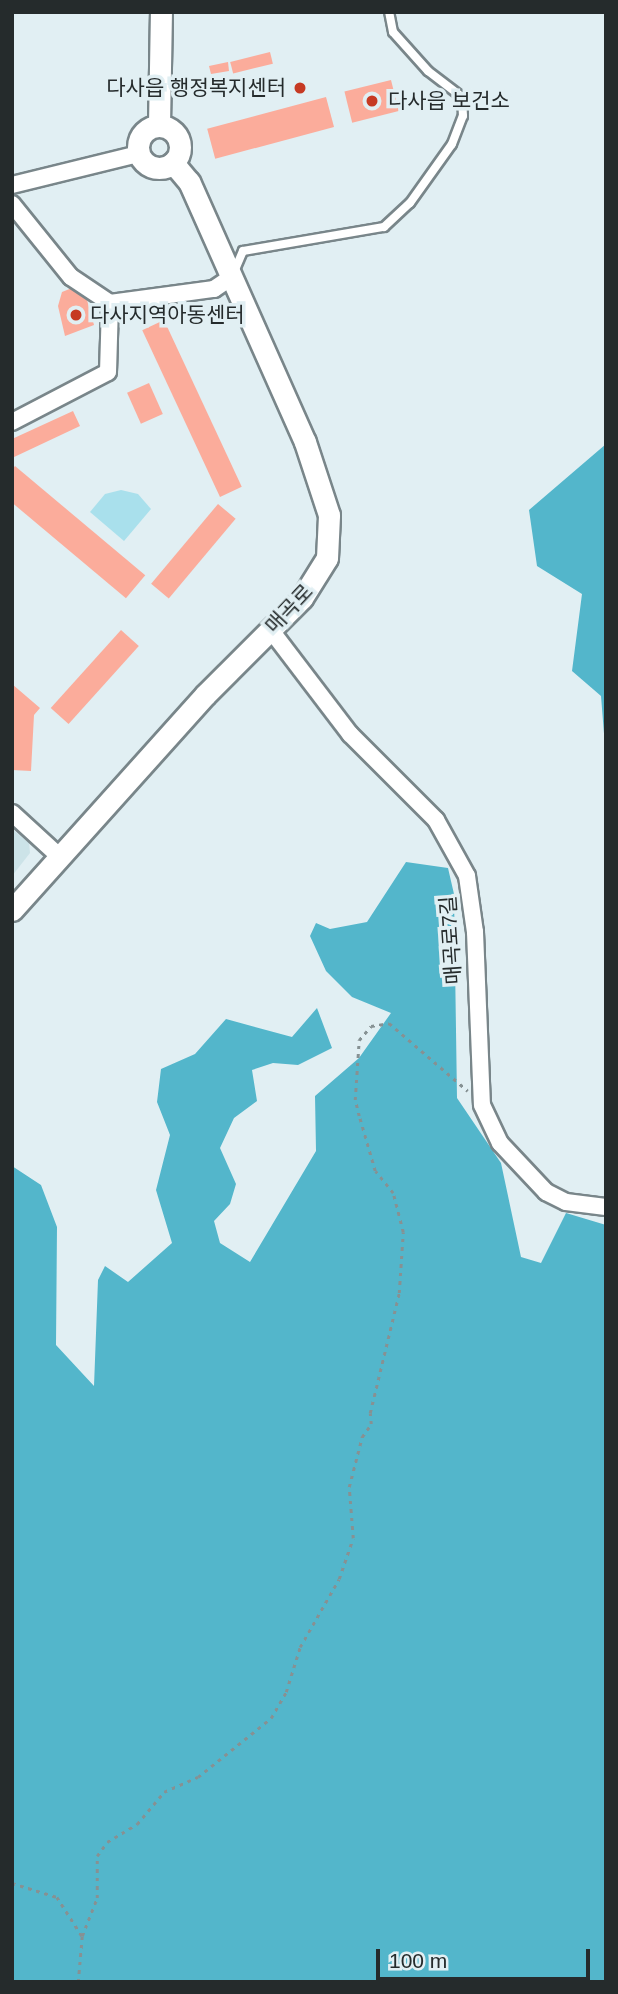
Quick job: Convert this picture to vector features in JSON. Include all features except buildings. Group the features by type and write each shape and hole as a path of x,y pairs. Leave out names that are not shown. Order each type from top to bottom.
{"street":[{"path":"159,125 161,12"},
{"path":"138,154 141,135 159,125"},
{"path":"138,154 152,167 173,163 180,143 172,130 159,125"},
{"path":"12,185 138,154"},
{"name":"매곡로","path":"12,910 319,577 329,548 329,515 305,442 189,182 173,163"},
{"path":"12,204 71,277 110,303 214,289 232,277"},
{"path":"12,422 108,372 110,303"},
{"name":"매곡로7길","path":"270,629 349,734 436,820 467,876 475,932 482,1100 500,1143 528,1176 566,1202 606,1207"},
{"path":"12,813 59,856"}],"lane":[{"path":"232,277 243,251 384,227 410,203 452,144 463,116 462,97 428,71 393,32 389,12"}],"path":[{"path":"78,1982 82,1936 97,1898 97,1856 107,1842 137,1824 164,1792 198,1777 271,1718 286,1692 300,1647 339,1579 353,1538 349,1487 362,1437 372,1424 370,1413 399,1293 403,1232 393,1193 375,1171 355,1100 359,1040 371,1026 389,1023 403,1030 448,1078 482,1100"},
{"path":"12,1883 57,1897 82,1936"}],"shaded area":[{"path":"606,444 606,759 601,696 572,671 582,594 537,566 529,510"},
{"path":"121,490 138,494 151,509 124,541 90,512 105,494"},
{"path":"12,829 29,843 30,853 12,876"},
{"path":"406,862 448,868 454,894 457,1098 501,1163 521,1257 541,1263 566,1213 606,1225 606,1982 12,1982 12,1166 41,1185 57,1227 56,1345 94,1386 98,1280 105,1266 128,1282 172,1243 156,1190 170,1135 157,1102 161,1069 195,1054 226,1019 292,1037 317,1008 332,1048 298,1065 273,1063 252,1070 257,1101 234,1118 220,1148 236,1184 230,1204 214,1221 220,1243 250,1262 316,1151 315,1096 359,1058 391,1013 352,997 326,971 310,936 316,923 330,929 367,922"}],"place":[{"name":"다사읍 행정복지센터","path":"300,88"},
{"name":"다사읍 보건소","path":"372,101"},
{"name":"다사지역아동센터","path":"76,315"}]}
